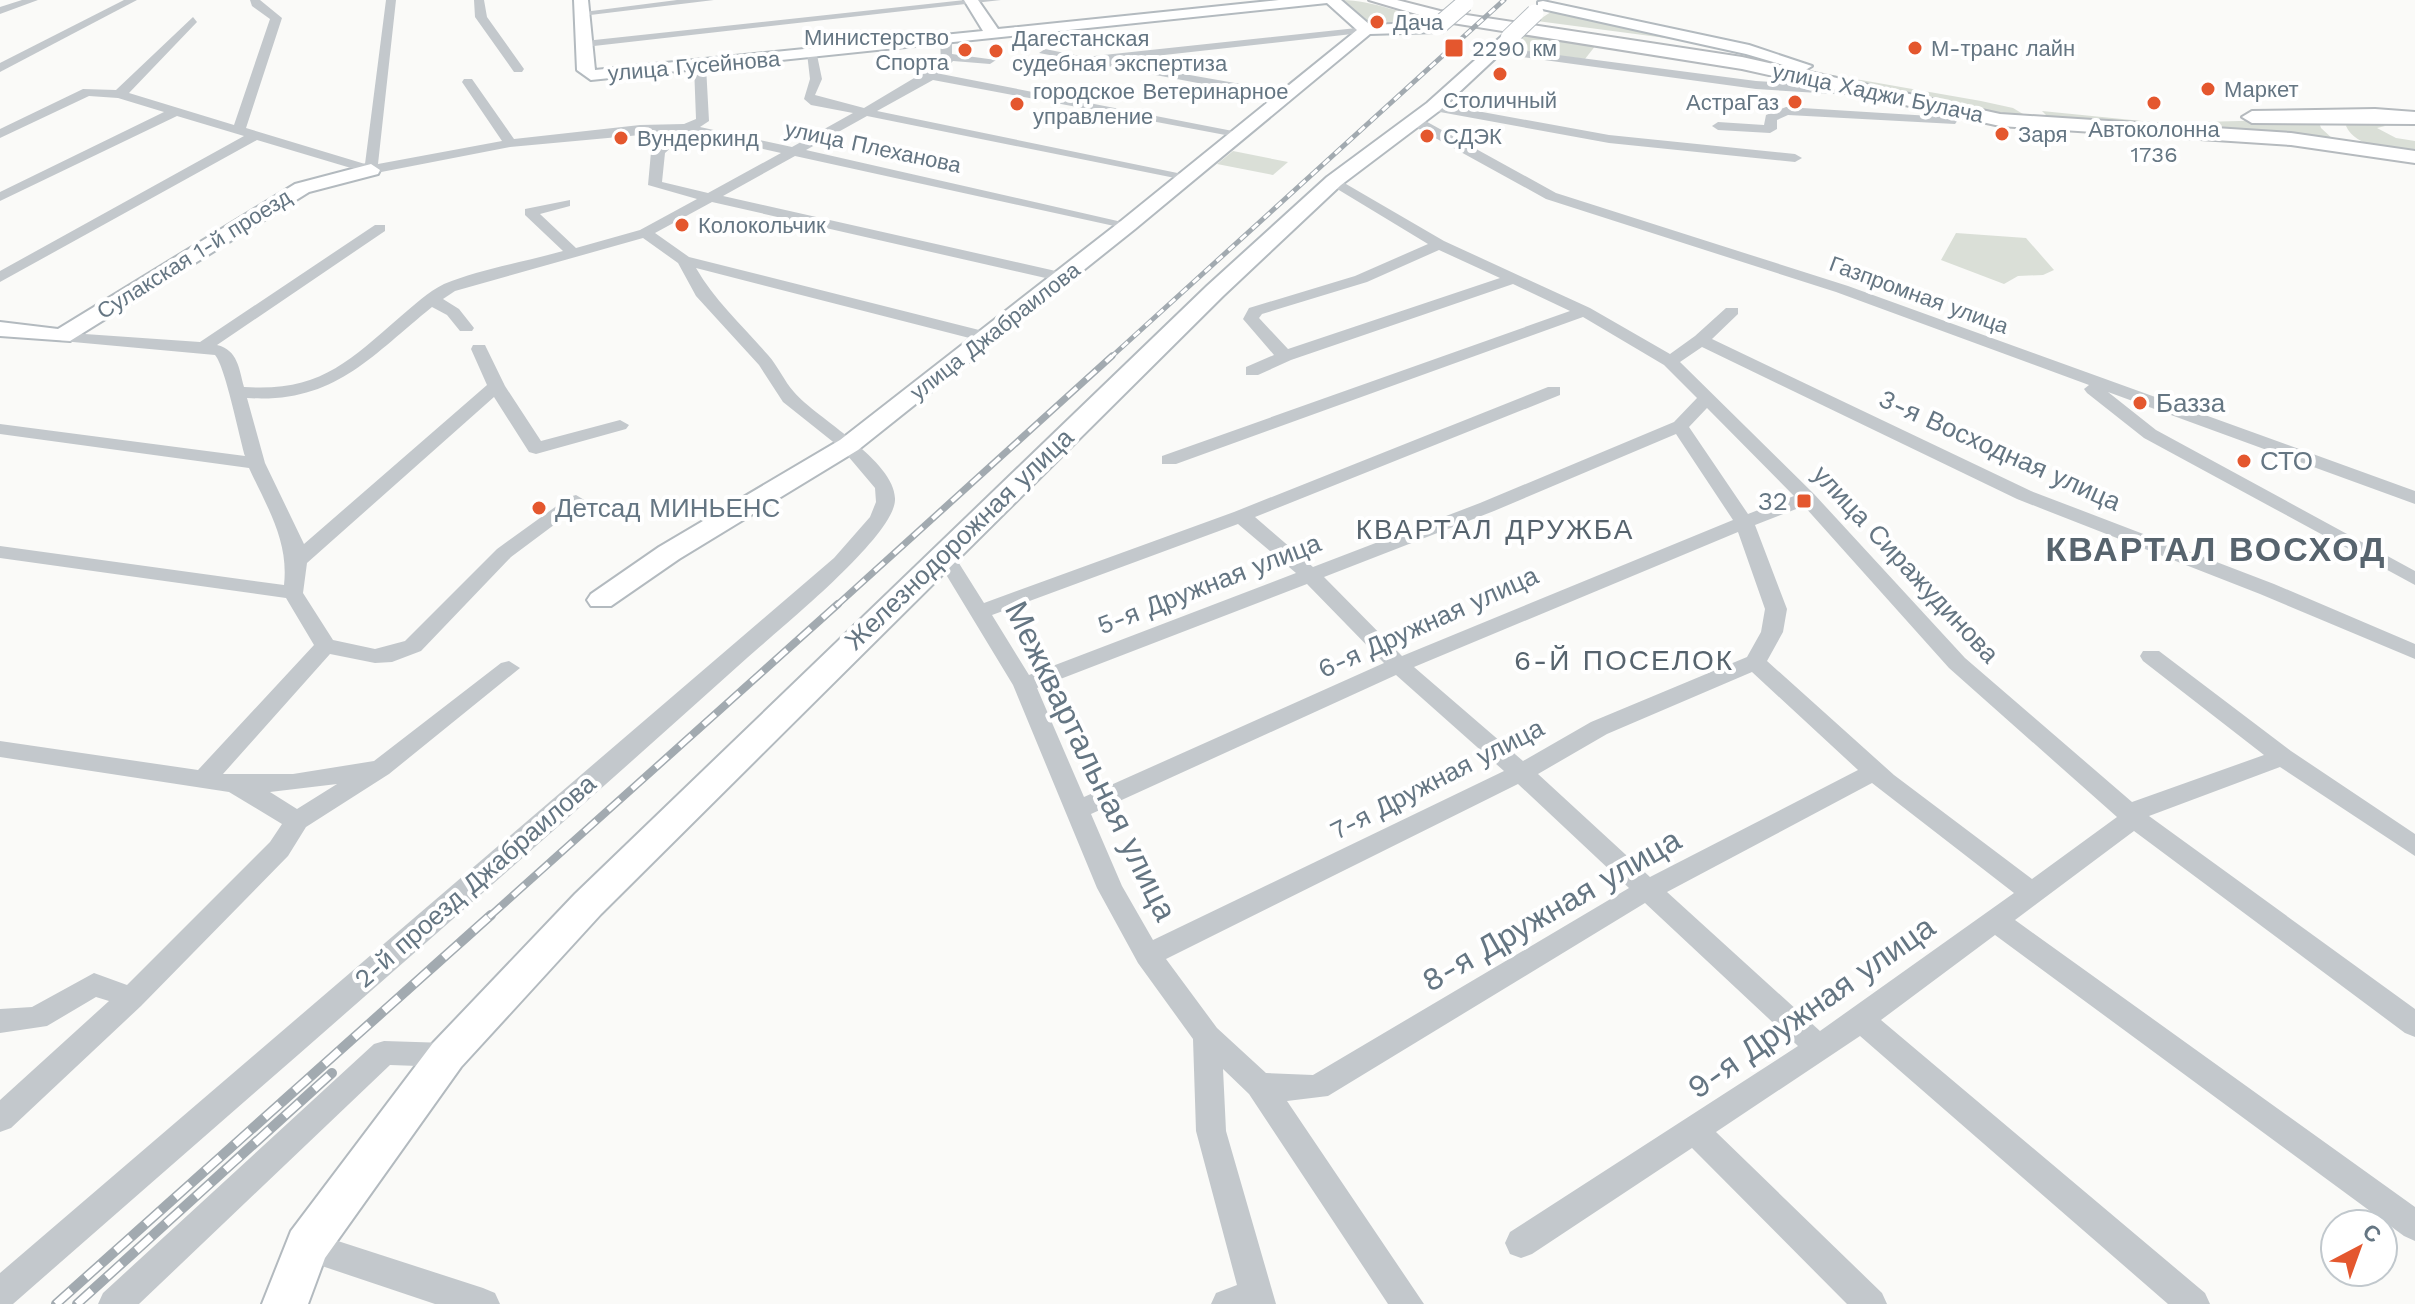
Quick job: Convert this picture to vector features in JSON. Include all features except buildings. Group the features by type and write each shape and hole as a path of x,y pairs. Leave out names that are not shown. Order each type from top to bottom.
{"main road":[{"path":"1377,0 1441,18"},
{"path":"1405,0 1441,18"},
{"name":"улица Хаджи Булача","path":"1441,18 1746,56 2106,116 2166,119 2346,115 2415,118"},
{"name":"улица Хаджи Булача","path":"1746,56 1879,93 2000,120 2061,126 2230,133 2415,157"},
{"path":"2000,120 2020,120 2033,115 2015,103"},
{"path":"2346,115 2334,123 2342,135 2384,151"}],"street":[{"path":"0,11 33,0"},
{"path":"0,68 132,0"},
{"path":"0,277 244,129 276,18 255,0"},
{"path":"0,134 87,92 119,94 174,112 244,129 371,170 391,0"},
{"path":"479,0 481,17 518,69"},
{"path":"709,0 582,6 585,44 981,1 999,34"},
{"name":"улица Гусейнова","path":"585,44 585,70 591,75 811,55 947,49 999,34 1322,0"},
{"path":"1332,0 1366,30"},
{"path":"1571,11 1590,0"},
{"path":"1086,60 1366,30 1441,18 1466,1"},
{"path":"1543,6 1746,56 1755,71 1746,80 1707,80"},
{"name":"Железнодорожная улица","path":"285,1304 307,1246 447,1055 588,904 943,553 1334,181 1424,114 1543,6"},
{"path":"119,94 132,85 193,20"},
{"name":"улица Джабраилова","path":"601,600 669,553 849,445 1128,225 1282,95 1366,30"},
{"path":"1503,44 1707,80 1879,93"},
{"path":"234,392 284,393 319,386 337,376 430,299 472,279 645,233 931,76 947,63 947,49 990,60"},
{"path":"1045,53 1282,95"},
{"path":"811,55 816,79 809,99 1185,176"},
{"path":"700,66 703,121 686,128 658,152 655,185 1063,277"},
{"path":"931,76 1236,133"},
{"path":"468,82 510,143"},
{"path":"1718,126 1770,129 1771,118 1786,111 1950,121 1955,116 1946,108"},
{"path":"0,197 174,112"},
{"path":"1424,114 1609,139 1795,158"},
{"name":"Газпромная улица","path":"1424,114 1551,196 1842,289 2079,378 2415,498"},
{"name":"улица Плеханова","path":"371,170 510,143 640,129 686,128 1128,225"},
{"name":"Сулакская 1-й проезд","path":"62,336 302,188 371,170"},
{"name":"улица Сиражудинова","path":"1334,181 1439,244 1584,311 1670,361 1705,400 1807,498 1957,663 2134,818 2415,1025"},
{"path":"565,203 530,212 574,254"},
{"path":"203,347 380,228"},
{"path":"645,233 684,260 985,337"},
{"path":"1285,356 1251,319 1255,311 1361,279 1439,244"},
{"name":"2-й проезд Джабраилова","path":"0,1294 841,562 879,519 886,502 884,487 849,445 789,398 765,362 702,293 684,260"},
{"path":"1252,371 1285,356 1515,278"},
{"path":"430,299 453,312 466,328"},
{"path":"1169,460 1584,311"},
{"path":"1670,361 1701,340 1732,311"},
{"path":"0,329 221,351 228,359 234,392 256,463 294,543 297,561 293,593 325,646 375,656 392,655 413,646 504,553 576,501"},
{"name":"3-я Восходная улица","path":"1701,340 2012,490 2267,589 2415,652"},
{"path":"479,349 496,386 536,448 620,425"},
{"path":"2079,378 2150,434 2415,579"},
{"path":"297,561 496,386"},
{"path":"982,611 1241,516 1554,391"},
{"path":"1705,400 1680,426 1744,522 1776,609 1772,632 1755,662 1874,772 2032,893"},
{"name":"5-я Дружная улица","path":"1024,685 1310,575 1680,426"},
{"path":"0,429 256,463"},
{"name":"6-я Дружная улица","path":"1077,810 1397,664 1807,498"},
{"path":"1241,516 1310,575 1397,664 1521,773 1645,891 1819,1048"},
{"path":"0,552 293,593"},
{"name":"Межквартальная улица","path":"943,553 982,611 1024,685 1110,888 1148,955 1207,1036 1259,1085 1407,1304"},
{"path":"203,780 325,646"},
{"path":"2151,656 2283,757 2415,847"},
{"name":"7-я Дружная улица","path":"1148,955 1521,773 1599,728 1755,662"},
{"path":"0,1119 131,998 279,849 290,836 295,822 381,768 509,668"},
{"path":"0,749 233,784 293,783 381,768"},
{"name":"9-я Дружная улица","path":"1521,1243 1861,1020 2134,818 2141,808 2283,757"},
{"name":"8-я Дружная улица","path":"1259,1085 1292,1089 1318,1087 1645,891 1874,772"},
{"path":"233,784 285,811 295,822"},
{"path":"1996,921 2415,1226"},
{"path":"0,1021 37,1018 94,984 131,998"},
{"path":"1861,1020 2193,1304"},
{"path":"1207,1036 1211,1131 1248,1301"},
{"path":"115,1304 384,1053 447,1055"},
{"path":"1695,1131 1870,1304"},
{"path":"307,1246 483,1304"}],"shaded area":[{"path":"1342,0 1365,2 1434,20 1411,26 1384,26 1365,19"},
{"path":"1554,10 1711,44 1537,21"},
{"path":"1434,12 1689,50 1981,101 2013,108 2023,114 2010,117"},
{"path":"1523,34 1596,45 1585,59 1528,52 1516,45"},
{"path":"2042,111 2162,123 2318,119 2321,128 2334,140 2245,130 2043,120 2046,115"},
{"path":"2371,118 2385,126 2377,128 2396,138 2415,141 2415,152 2367,143 2351,134 2346,126 2350,120"},
{"path":"1233,151 1288,162 1273,175 1217,164"},
{"path":"1956,233 2026,238 2054,270 2043,275 2018,276 2004,284 1941,260"}],"railway":[{"path":"1110,358 1504,0"},
{"path":"836,606 1112,356"},
{"path":"489,917 838,604"},
{"path":"56,1304 491,915"},
{"path":"77,1304 332,1073"}],"place":[{"name":"Дача","path":"1377,22"},
{"name":"2290 км","path":"1454,48"},
{"name":"М-транс лайн","path":"1915,48"},
{"name":"Министерство Спорта","path":"965,50"},
{"name":"Дагестанская судебная экспертиза","path":"996,51"},
{"name":"Столичный","path":"1500,74"},
{"name":"Маркет","path":"2208,89"},
{"name":"АстраГаз","path":"1795,102"},
{"name":"Автоколонна 1736","path":"2154,103"},
{"name":"городское Ветеринарное управление","path":"1017,104"},
{"name":"Заря","path":"2002,134"},
{"name":"СДЭК","path":"1427,136"},
{"name":"Вундеркинд","path":"621,138"},
{"name":"Колокольчик","path":"682,225"},
{"name":"Базза","path":"2140,403"},
{"name":"СТО","path":"2244,461"},
{"name":"32","path":"1804,501"},
{"name":"Детсад МИНЬЕНС","path":"539,508"}],"district":[{"name":"КВАРТАЛ ДРУЖБА","path":"1495,529"},
{"name":"КВАРТАЛ ВОСХОД","path":"2216,549"},
{"name":"6-Й ПОСЕЛОК","path":"1624,660"}]}
